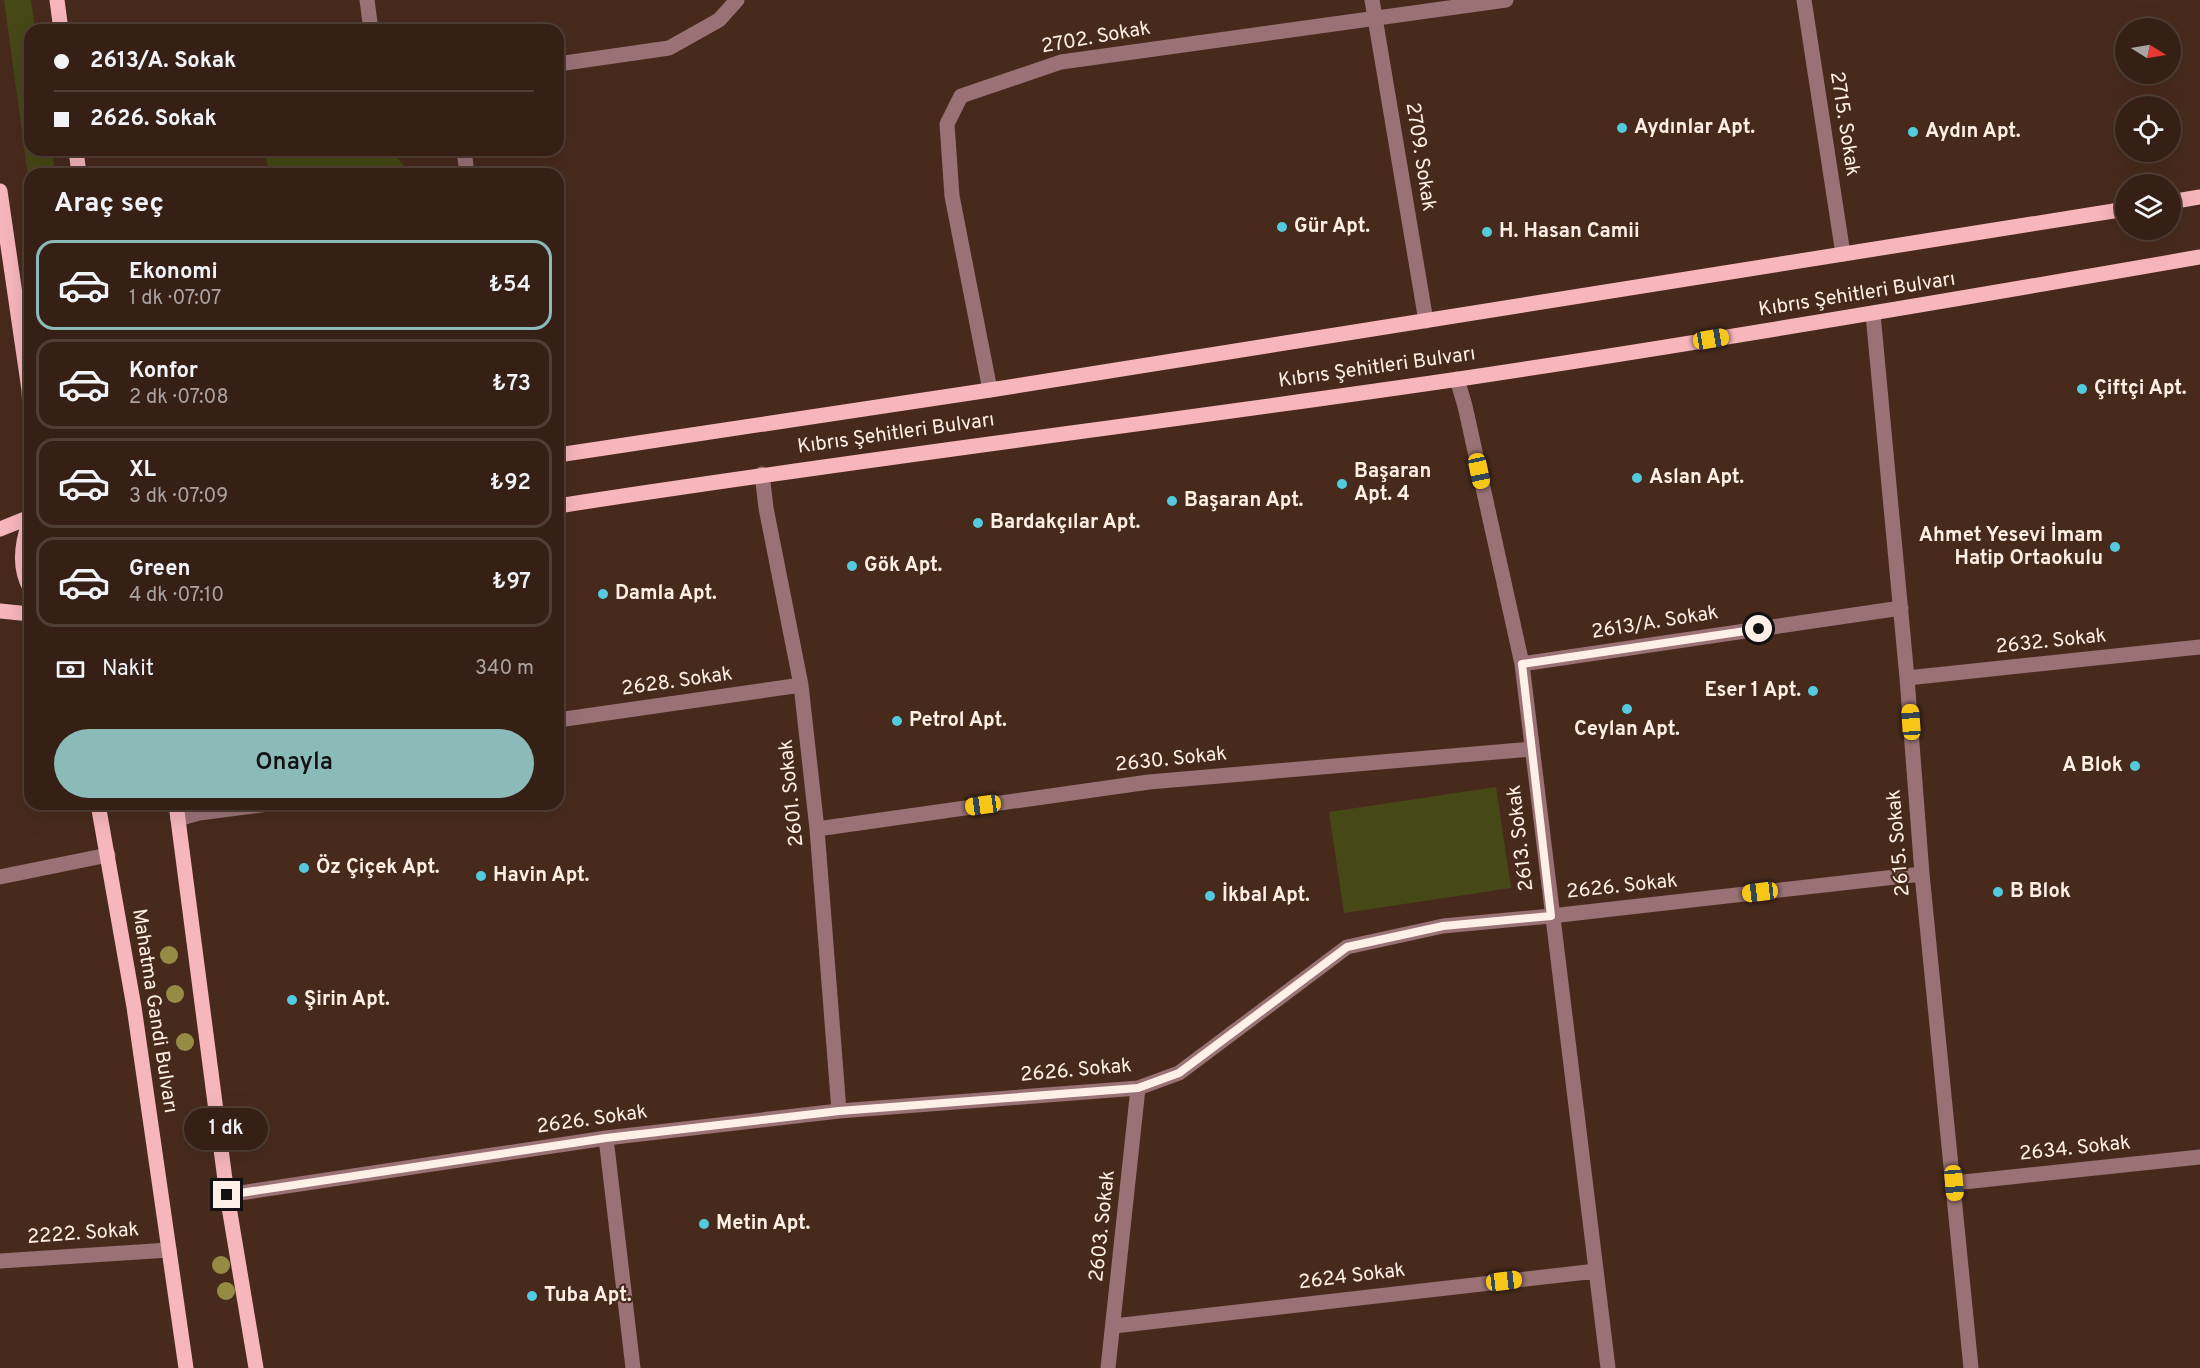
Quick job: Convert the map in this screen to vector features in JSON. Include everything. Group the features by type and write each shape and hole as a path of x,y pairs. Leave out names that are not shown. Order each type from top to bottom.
{"main road":[{"path":"57,0 60,24"},
{"path":"0,191 6,266 24,363"},
{"path":"2181,200 2200,197"},
{"name":"Kıbrıs Şehitleri Bulvarı","path":"564,454 990,390 2115,211"},
{"name":"Kıbrıs Şehitleri Bulvarı","path":"564,505 762,474 1457,379 1873,314 2200,257"},
{"path":"0,529 24,520"},
{"path":"24,537 22,560 24,571"},
{"path":"0,611 24,613"},
{"name":"Mahatma Gandi Bulvarı","path":"99,810 134,1007 186,1368"},
{"path":"177,812 227,1195 256,1368"}],"street":[{"path":"367,0 370,24"},
{"path":"564,63 669,48 719,20 737,0"},
{"name":"2709. Sokak","path":"1372,0 1426,321"},
{"name":"2702. Sokak","path":"990,390 952,196 947,124 961,96 1061,62 1506,0"},
{"name":"2715. Sokak","path":"1804,0 1843,254"},
{"name":"2615. Sokak","path":"1873,314 1901,608 1922,874 1971,1368"},
{"name":"2613. Sokak","path":"1457,379 1522,664 1608,1368"},
{"name":"2601. Sokak","path":"762,474 766,508 801,685 817,829 839,1111"},
{"name":"2613/A. Sokak","path":"1522,664 1901,608"},
{"name":"2632. Sokak","path":"1907,678 2200,647"},
{"name":"2628. Sokak","path":"564,719 801,685"},
{"name":"2630. Sokak","path":"817,829 1149,782 1531,749"},
{"path":"177,812 199,813 222,810"},
{"path":"0,877 108,855"},
{"name":"2626. Sokak","path":"227,1195 606,1138 839,1111 1138,1088 1179,1073 1347,947 1443,926 1922,874"},
{"name":"2603. Sokak","path":"1108,1368 1138,1088"},
{"path":"606,1138 633,1368"},
{"name":"2634. Sokak","path":"1954,1183 2200,1157"},
{"name":"2222. Sokak","path":"0,1261 169,1250"},
{"name":"2624 Sokak","path":"1114,1326 1596,1271"}],"shaded area":[{"path":"4,0 31,0 34,24 24,24 24,147"},
{"path":"25,156 53,156 54,168 27,168"},
{"path":"266,156 396,156 406,168 268,168"},
{"path":"1496,787 1511,888 1344,913 1329,812"}],"place":[{"name":"Aydınlar Apt.","path":"1622,128"},
{"name":"Aydın Apt.","path":"1913,132"},
{"name":"Gür Apt.","path":"1282,227"},
{"name":"H. Hasan Camii","path":"1487,232"},
{"name":"Çiftçi Apt.","path":"2082,389"},
{"name":"Aslan Apt.","path":"1637,478"},
{"name":"Başaran Apt. 4","path":"1342,484"},
{"name":"Başaran Apt.","path":"1172,501"},
{"name":"Bardakçılar Apt.","path":"978,523"},
{"name":"Ahmet Yesevi İmam Hatip Ortaokulu","path":"2115,547"},
{"name":"Gök Apt.","path":"852,566"},
{"name":"Damla Apt.","path":"603,594"},
{"name":"Eser 1 Apt.","path":"1813,691"},
{"name":"Ceylan Apt.","path":"1627,709"},
{"name":"Petrol Apt.","path":"897,721"},
{"name":"A Blok","path":"2135,766"},
{"name":"Öz Çiçek Apt.","path":"304,868"},
{"name":"Havin Apt.","path":"481,876"},
{"name":"B Blok","path":"1998,892"},
{"name":"İkbal Apt.","path":"1210,896"},
{"name":"Şirin Apt.","path":"292,1000"},
{"name":"Metin Apt.","path":"704,1224"},
{"name":"Tuba Apt.","path":"532,1296"}],"route":[{"path":"227,1195 606,1138 839,1111 1138,1088 1179,1073 1347,947 1443,926 1551,916 1522,664 1759,629"}]}
